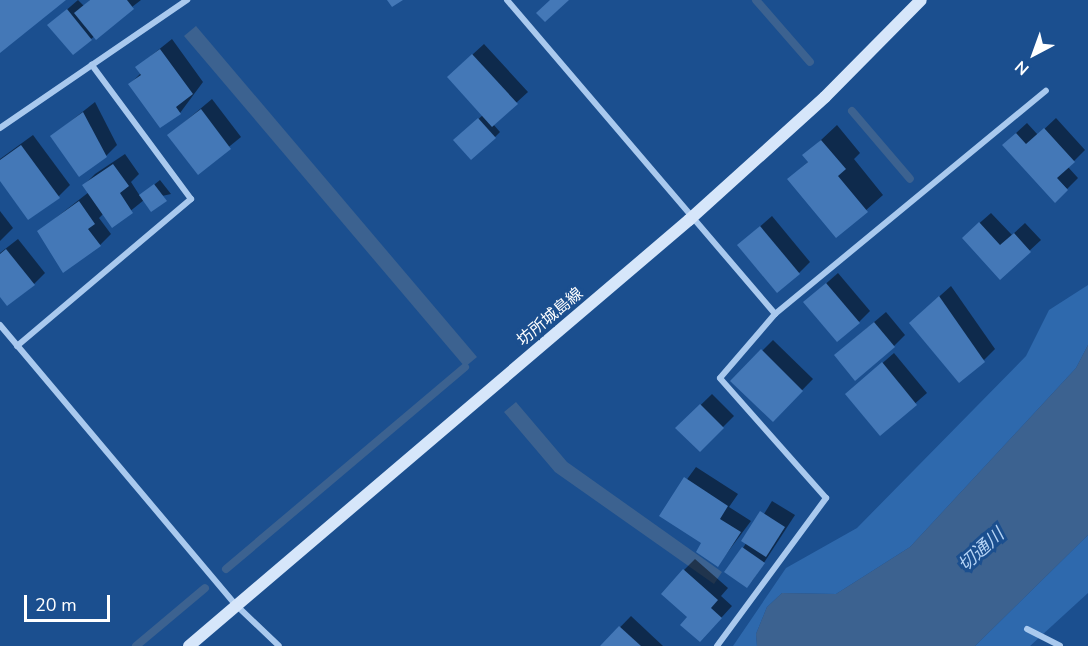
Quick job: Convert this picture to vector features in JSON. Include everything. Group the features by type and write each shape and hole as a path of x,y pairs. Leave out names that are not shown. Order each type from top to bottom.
{"main road":[{"name":"坊所城島線","path":"189,646 689,220 825,98 921,0"}],"street":[{"path":"0,128 187,0"},
{"path":"507,0 689,220 774,314"},
{"path":"17,346 191,199 92,65"},
{"path":"717,646 826,498 720,378 774,314 1047,91"},
{"path":"0,326 236,605 279,646"},
{"path":"1027,629 1060,646"}],"shaded area":[{"path":"1088,285 1088,345 1076,368 910,547 836,594 782,593 767,607 756,634 757,646 733,646 786,568 857,528 1026,356 1049,310"},
{"path":"1088,535 1088,593 1030,646 975,646"}],"water":[{"path":"196,26 477,357 465,367 184,36"},
{"name":"切通川","path":"1088,345 1088,535 975,646 757,646 756,634 767,607 782,593 836,594 910,547 1076,368"},
{"path":"516,402 567,462 722,572 714,584 555,472 504,412"}],"building":[{"path":"0,0 66,0 0,53"},
{"path":"90,0 127,0 134,9 96,40 74,13"},
{"path":"387,0 403,0 392,7"},
{"path":"550,0 569,0 545,22 536,13"},
{"path":"67,9 92,40 73,55 47,25"},
{"path":"160,49 193,94 176,107 181,114 160,128 128,84 141,75 135,67"},
{"path":"472,54 518,104 492,127 447,77"},
{"path":"201,109 231,149 198,175 167,135"},
{"path":"83,112 107,157 79,177 50,136"},
{"path":"478,118 496,138 471,160 453,140"},
{"path":"1044,128 1075,162 1057,178 1068,190 1055,203 1002,145 1016,133 1026,144"},
{"path":"821,140 846,169 838,176 868,212 836,238 787,179 808,162 802,155"},
{"path":"21,145 60,198 28,220 0,181 0,160"},
{"path":"113,164 129,186 120,193 133,213 112,228 82,185"},
{"path":"154,184 167,201 151,212 139,195"},
{"path":"79,201 95,224 88,229 101,246 63,273 37,231"},
{"path":"979,222 1000,245 1014,233 1031,252 1000,280 962,238"},
{"path":"760,226 800,274 777,293 737,245"},
{"path":"6,249 35,285 7,306 0,297 0,254"},
{"path":"826,283 860,323 837,342 803,302"},
{"path":"939,296 985,362 959,383 909,323"},
{"path":"874,322 895,347 855,381 834,355"},
{"path":"761,349 803,391 773,422 730,381"},
{"path":"882,362 917,405 880,436 845,394"},
{"path":"700,404 724,428 700,452 675,428"},
{"path":"684,477 728,506 720,519 741,532 718,567 696,552 701,543 659,516"},
{"path":"760,511 785,527 766,557 741,541"},
{"path":"742,547 765,563 747,588 724,572"},
{"path":"683,569 718,600 711,608 722,618 700,642 680,625 687,617 661,594"},
{"path":"619,626 641,646 600,646"}],"waterway":[{"path":"756,0 810,62"},
{"path":"852,111 910,179"},
{"path":"226,569 465,367"},
{"path":"136,646 205,588"}]}
